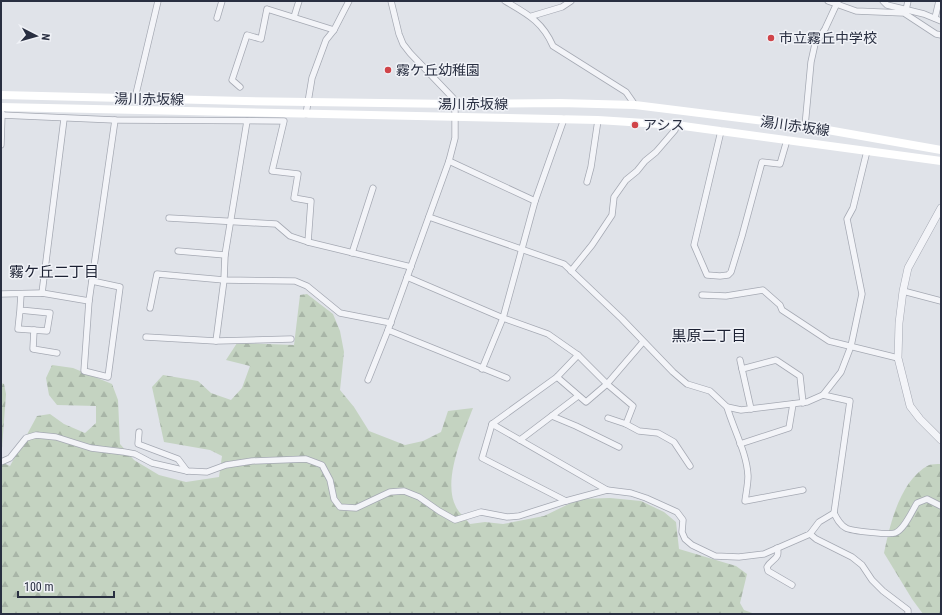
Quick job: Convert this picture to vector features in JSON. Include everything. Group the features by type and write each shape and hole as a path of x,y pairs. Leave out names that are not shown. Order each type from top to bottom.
{"main road":[{"name":"湯川赤坂線","path":"1,95 455,104 560,103 635,105 805,126 941,150"},
{"name":"湯川赤坂線","path":"1,107 598,120 676,125 941,161"}],"street":[{"path":"136,98 158,1"},
{"path":"217,18 222,1"},
{"path":"294,17 299,1"},
{"path":"306,114 312,78 326,40 334,30 349,1"},
{"path":"368,380 411,268 449,161 455,138 455,104 453,98 403,44 391,1"},
{"path":"505,1 532,16 548,34 553,46 626,92 635,105"},
{"path":"532,16 562,7 571,1"},
{"path":"828,1 856,11 904,13 936,34 941,35"},
{"path":"883,1 887,5 941,21"},
{"path":"906,10 908,1"},
{"path":"934,18 939,1"},
{"path":"805,126 811,62 815,44 825,29 837,3"},
{"path":"240,87 232,80 247,36 261,39 267,9 334,30"},
{"path":"1,107 1,145"},
{"path":"1,115 64,119 284,121 272,171 298,174 294,198 311,201 308,242"},
{"path":"42,293 64,119"},
{"path":"482,369 503,318 535,201 564,119"},
{"path":"92,281 120,287 108,378 84,372 89,301 115,120"},
{"path":"587,182 598,120"},
{"path":"216,341 224,280 225,255 246,121"},
{"path":"571,271 592,245 612,215 614,197 626,180 637,172 667,140 675,130 676,125"},
{"path":"722,131 694,245 707,275 728,275 731,272 762,162 780,164 788,140"},
{"path":"727,407 741,410 807,402 823,395 840,372 851,346 862,294 847,219 854,208 867,151"},
{"path":"449,161 535,201"},
{"path":"352,253 373,188"},
{"path":"941,208 908,268 903,290 899,323 898,358 910,406 920,419 941,440"},
{"path":"429,217 522,251 564,264 622,319 673,372 688,384 710,391 727,407 740,444 748,476 745,501 803,490"},
{"path":"169,218 276,224 290,236 308,242 411,268"},
{"path":"178,251 225,255"},
{"path":"150,308 157,274 224,280 295,281 307,286 340,313 391,323"},
{"path":"407,277 503,318 548,334 578,355 607,384 633,406 626,424"},
{"path":"702,295 726,296 763,290 780,305 782,310 829,341 898,358"},
{"path":"903,290 941,301"},
{"path":"1,294 42,293 89,301"},
{"path":"20,310 50,313 47,331 18,329 21,294"},
{"path":"34,330 33,349 57,353"},
{"path":"388,330 507,378"},
{"path":"146,337 216,341 291,339"},
{"path":"557,377 586,402 607,384 643,342"},
{"path":"566,501 482,458 492,424 557,377 578,355"},
{"path":"740,360 752,408"},
{"path":"742,368 776,360 800,376 803,403"},
{"path":"823,395 850,401 834,514 837,520 847,529 881,534 895,533 902,528 917,503 927,499 941,506"},
{"path":"520,440 578,396"},
{"path":"740,444 790,428 793,404"},
{"path":"552,416 618,447"},
{"path":"608,418 626,424 639,431 658,433 674,442 690,466"},
{"path":"492,424 607,490"},
{"path":"139,432 138,444 178,459 187,470"},
{"path":"1,462 10,458 26,438 36,435 56,437 91,448 135,454 152,463 187,470 207,472 226,465 252,461 306,459 322,465 330,480 334,499 340,507 356,508 390,492 404,491 419,497 455,520 481,512 507,517 519,516 607,490 631,493 677,512 683,520 682,532 684,539 692,545 715,556 739,557 764,554 810,534 819,522 834,514"},
{"path":"810,534 816,539 852,557 862,565 872,580 908,610 908,614"},
{"path":"777,548 779,553 778,556 768,565 768,571 792,585"}],"green space":[{"path":"307,294 333,314 340,331 344,352 340,390 354,407 369,431 405,445 423,441 441,432 448,411 473,408 460,444 451,484 452,496 456,507 470,524 485,522 503,524 544,516 579,499 610,498 641,501 664,512 676,522 679,549 736,566 747,574 740,603 744,610 755,614 1,614 1,462 10,466 37,416 50,414 64,424 85,433 96,423 96,406 57,405 49,395 46,378 52,365 73,368 112,384 118,400 120,444 134,460 159,475 186,482 219,477 222,456 210,450 164,442 152,387 163,375 198,381 211,393 231,400 242,388 250,366 226,360 237,343 294,345 300,295"},
{"path":"1,383 4,384 6,394 1,462"},
{"path":"941,464 941,614 923,614 884,553 893,516 911,481 919,472 929,465"}],"place":[{"name":"市立霧丘中学校","path":"771,38"},
{"name":"霧ケ丘幼稚園","path":"388,70"},
{"name":"アシス","path":"635,125"}],"district":[{"name":"霧ケ丘二丁目","path":"54,272"},
{"name":"黒原二丁目","path":"709,336"}]}
